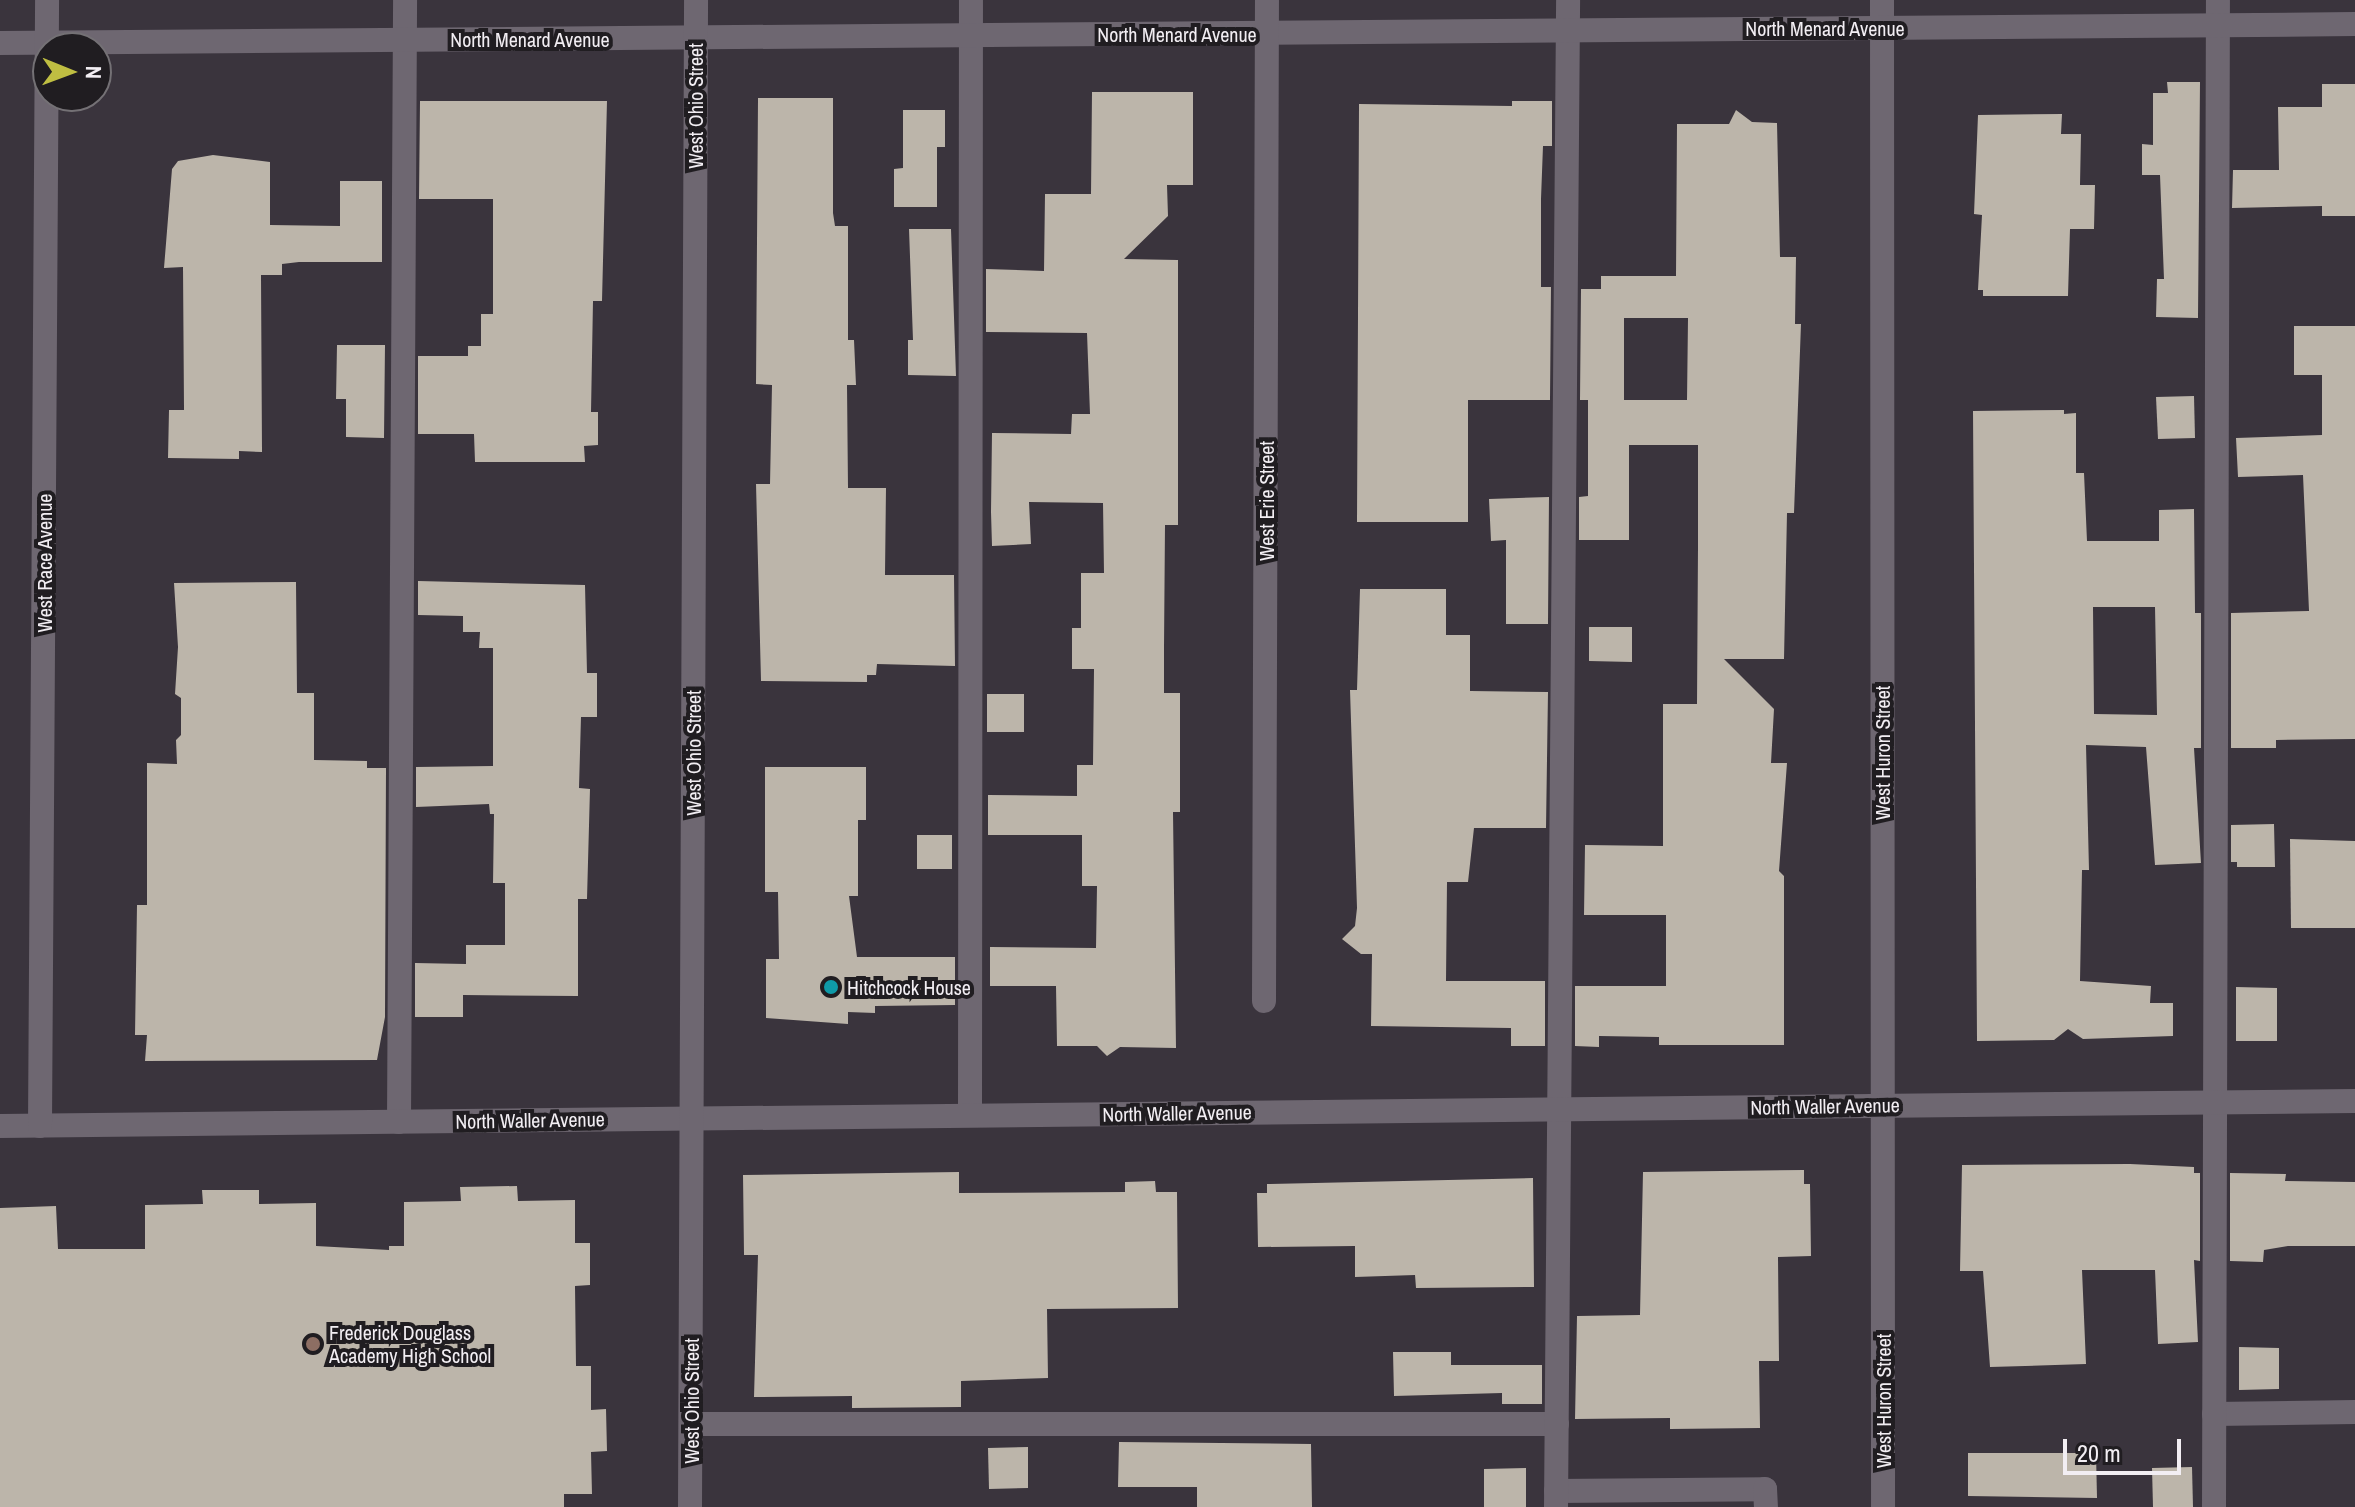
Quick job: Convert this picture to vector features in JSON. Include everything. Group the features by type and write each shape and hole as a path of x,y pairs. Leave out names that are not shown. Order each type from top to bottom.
{"street":[{"name":"West Race Avenue","path":"47,0 47,32"},
{"path":"399,1122 405,0"},
{"name":"West Ohio Street","path":"690,1507 696,0"},
{"path":"970,1115 971,0"},
{"name":"West Erie Street","path":"1264,1001 1267,0"},
{"path":"1568,0 1556,1499 1668,1498 1765,1489 1766,1507"},
{"name":"West Huron Street","path":"1882,0 1883,1507"},
{"path":"2214,1507 2218,0"},
{"name":"North Menard Avenue","path":"112,42 2355,24"},
{"name":"North Menard Avenue","path":"0,43 32,42"},
{"name":"West Race Avenue","path":"40,1126 47,112"},
{"name":"North Waller Avenue","path":"0,1126 2355,1101"},
{"path":"2214,1414 2355,1412"},
{"path":"691,1424 1557,1424"}],"building":[{"path":"2167,82 2200,82 2198,318 2156,317 2157,279 2164,279 2160,175 2142,175 2142,144 2153,145 2153,93 2168,93"},
{"path":"2322,84 2355,84 2355,216 2322,216 2322,206 2232,208 2233,170 2279,170 2278,107 2322,107"},
{"path":"1092,92 1193,92 1193,185 1167,185 1168,216 1124,259 1178,260 1178,525 1165,525 1164,648 1164,693 1180,693 1180,812 1173,812 1176,1048 1120,1047 1107,1056 1097,1046 1057,1046 1056,986 990,986 990,947 1096,948 1097,886 1082,886 1082,835 988,835 988,795 1077,796 1077,765 1093,765 1094,669 1072,669 1072,628 1081,628 1081,573 1104,573 1103,503 1029,502 1031,544 992,546 991,512 992,433 1071,434 1072,414 1090,414 1087,333 986,332 986,269 1044,271 1045,194 1091,194"},
{"path":"758,98 833,98 833,213 835,226 848,226 848,340 854,340 856,385 847,385 848,488 886,488 885,575 954,575 955,666 877,664 876,675 867,675 867,682 761,681 756,484 770,484 772,385 756,384"},
{"path":"420,101 607,101 602,301 593,301 591,412 598,412 598,445 584,446 585,462 475,462 474,434 418,434 418,356 468,356 468,346 481,346 481,314 493,314 493,199 419,199"},
{"path":"1512,101 1552,101 1552,146 1543,146 1541,199 1541,287 1551,287 1550,400 1468,400 1468,522 1357,522 1359,104 1512,106"},
{"path":"903,110 945,110 945,147 937,147 937,207 894,207 894,169 903,168"},
{"path":"1736,110 1752,122 1777,123 1780,257 1796,257 1795,324 1801,324 1794,513 1787,513 1784,659 1724,659 1774,709 1771,763 1787,763 1779,871 1784,876 1784,1045 1659,1045 1659,1037 1599,1036 1599,1047 1575,1046 1575,986 1666,986 1666,915 1584,915 1585,845 1663,846 1663,704 1697,704 1698,445 1629,445 1629,540 1579,540 1579,497 1588,496 1588,400 1580,400 1581,289 1601,289 1601,276 1676,276 1677,124 1729,124","holes":["1624,318 1688,318 1687,400 1624,400"]},
{"path":"2062,114 2061,134 2081,134 2080,185 2095,185 2094,229 2070,229 2068,296 1983,296 1983,290 1978,290 1982,215 1974,214 1978,115"},
{"path":"213,155 270,162 270,225 340,226 340,181 382,181 382,262 299,262 282,264 282,275 261,275 262,452 239,451 239,459 168,458 169,410 184,410 183,267 164,268 172,169 178,161"},
{"path":"909,229 951,229 956,376 908,375 908,340 913,340"},
{"path":"2294,326 2355,326 2355,739 2276,740 2276,748 2231,748 2231,613 2309,611 2303,475 2238,477 2236,438 2322,435 2322,375 2294,375"},
{"path":"337,345 385,345 384,438 346,437 346,399 336,399"},
{"path":"2194,396 2195,438 2158,439 2156,397"},
{"path":"2064,410 2064,414 2076,413 2076,473 2084,473 2087,541 2159,541 2159,510 2194,509 2195,613 2201,613 2201,748 2194,748 2201,863 2155,865 2146,747 2086,745 2089,870 2082,870 2080,981 2151,986 2150,1003 2173,1003 2173,1036 2083,1039 2068,1029 2054,1040 1977,1041 1973,411","holes":["2093,607 2155,607 2157,715 2094,714"]},
{"path":"1549,497 1548,624 1506,624 1506,540 1491,541 1489,499"},
{"path":"418,581 585,585 587,673 597,673 597,717 581,717 579,788 590,789 587,899 578,899 578,996 463,995 463,1017 415,1017 415,963 466,964 466,945 505,945 505,883 493,883 494,814 490,814 489,804 416,807 416,767 493,766 493,648 479,648 480,632 463,632 463,616 418,615"},
{"path":"296,582 297,693 314,693 314,760 367,761 367,768 386,768 385,1017 377,1060 145,1061 147,1035 135,1035 137,905 147,905 147,763 177,764 176,740 181,735 181,698 175,694 178,647 174,583"},
{"path":"1360,589 1446,589 1446,635 1470,635 1470,691 1548,692 1546,828 1474,828 1468,882 1447,882 1446,981 1545,981 1545,1046 1511,1046 1511,1028 1371,1026 1372,954 1361,954 1342,939 1355,926 1357,908 1350,690 1357,690"},
{"path":"1589,627 1632,627 1632,662 1589,661"},
{"path":"987,694 1024,694 1024,732 987,732"},
{"path":"765,767 866,767 866,820 858,820 858,896 849,896 857,957 955,957 955,1005 875,1006 875,1013 848,1012 848,1024 766,1018 766,959 779,959 778,892 765,892"},
{"path":"2274,824 2275,867 2237,867 2237,862 2231,862 2231,825"},
{"path":"917,835 952,835 952,869 917,869"},
{"path":"2290,839 2355,841 2355,928 2291,928"},
{"path":"2236,987 2277,988 2277,1041 2236,1041"},
{"path":"2130,1164 2194,1167 2194,1173 2200,1173 2200,1261 2194,1260 2198,1342 2158,1344 2155,1270 2082,1270 2086,1364 1990,1367 1983,1271 1960,1271 1962,1165"},
{"path":"1804,1170 1804,1184 1810,1184 1811,1256 1778,1257 1779,1361 1759,1361 1760,1428 1670,1429 1670,1418 1575,1419 1577,1316 1640,1315 1643,1172"},
{"path":"959,1172 959,1193 1125,1192 1125,1182 1155,1181 1156,1192 1177,1192 1178,1308 1047,1309 1048,1378 961,1381 961,1407 852,1408 852,1396 754,1397 758,1255 744,1255 743,1175"},
{"path":"2230,1173 2286,1174 2285,1181 2355,1182 2355,1246 2288,1246 2264,1250 2263,1262 2230,1261"},
{"path":"1533,1178 1534,1287 1416,1288 1415,1275 1355,1277 1355,1246 1258,1247 1257,1193 1267,1193 1267,1184"},
{"name":"Frederick Douglass Academy High School","path":"517,1186 518,1201 575,1200 575,1243 590,1243 590,1285 575,1286 576,1366 591,1366 591,1410 606,1409 607,1451 591,1452 592,1494 564,1494 564,1507 0,1507 0,1208 56,1206 58,1249 145,1249 145,1205 203,1204 202,1190 259,1190 259,1204 316,1203 316,1246 389,1250 389,1246 404,1246 404,1202 461,1201 460,1187"},
{"path":"2239,1347 2279,1348 2279,1389 2239,1390"},
{"path":"1393,1352 1451,1352 1451,1365 1542,1365 1542,1404 1502,1404 1502,1393 1394,1396"},
{"path":"1119,1442 1311,1444 1312,1507 1197,1507 1197,1487 1118,1487"},
{"path":"1028,1447 1028,1488 989,1489 988,1448"},
{"path":"1968,1453 2096,1453 2097,1498 1968,1496"},
{"path":"2192,1467 2193,1507 2153,1507 2152,1468"},
{"path":"1526,1468 1526,1507 1484,1507 1484,1469"}],"place":[{"name":"Hitchcock House","path":"831,987"},
{"name":"Frederick Douglass Academy High School","path":"313,1344"}]}
